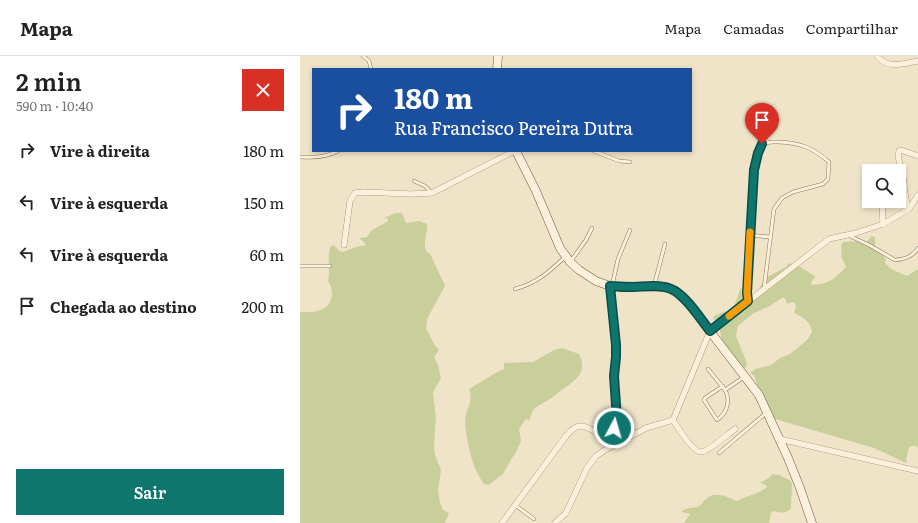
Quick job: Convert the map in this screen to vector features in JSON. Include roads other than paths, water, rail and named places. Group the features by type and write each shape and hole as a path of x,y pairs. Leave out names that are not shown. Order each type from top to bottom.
{"main road":[{"path":"497,68 498,56"},
{"path":"516,152 536,191 560,248 568,260 579,270 596,281 611,286 666,287 676,291 689,304 759,395 780,439 800,488 812,523"}],"street":[{"path":"876,56 887,64 896,65 918,61"},
{"path":"909,209 905,200 898,156 899,151 901,150 918,156"},
{"path":"344,245 350,201 355,193 432,193 513,152"},
{"path":"673,420 710,331 829,239 848,235 883,224 909,209 918,195"},
{"path":"882,208 883,224"},
{"path":"502,523 573,428 580,426 586,427 598,433 605,434 611,432 614,428 617,419 614,376 616,345 611,286"},
{"path":"673,420 693,448 700,452 704,452 735,429"},
{"path":"555,523 566,513 587,468 596,456 646,428 673,420"},
{"path":"780,439 918,471"}],"lane":[{"path":"363,56 369,61 371,68"},
{"path":"748,301 747,293 754,170 758,153 762,144 769,142 792,143 806,146 818,152 829,162 828,179 823,184 793,192 782,198 774,209 764,289"},
{"path":"300,157 311,158 336,152"},
{"path":"596,152 619,161 630,162"},
{"path":"414,181 425,186 432,193"},
{"path":"514,290 537,281 568,260 586,240 592,228"},
{"path":"611,286 618,259 630,230"},
{"path":"750,235 770,237"},
{"path":"848,235 895,260 910,256 918,248"},
{"path":"654,286 666,244"},
{"path":"300,266 330,266"},
{"path":"708,369 724,388 729,396 726,411 717,420 704,400 705,398 724,388 745,376"},
{"path":"719,453 768,412"},
{"path":"515,505 534,519"}]}
